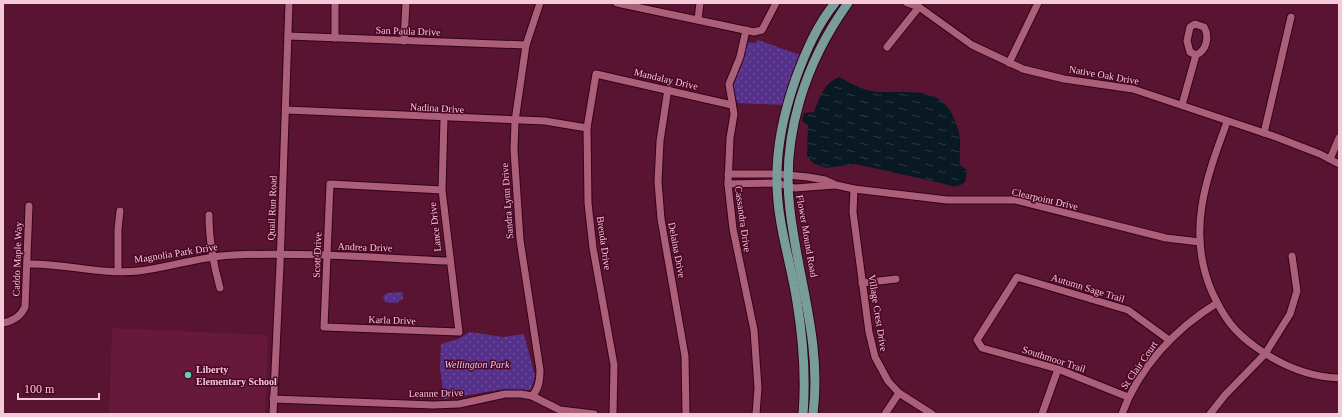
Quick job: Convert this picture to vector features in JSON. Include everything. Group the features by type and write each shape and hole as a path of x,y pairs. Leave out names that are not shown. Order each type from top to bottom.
{"main road":[{"path":"803,414 804,368 799,316 781,223 777,179 780,137 790,96 813,36 835,3"},
{"name":"Flower Mound Road","path":"813,414 815,365 812,330 790,212 788,187 791,136 798,104 809,72 828,33 848,3"}],"street":[{"name":"Quail Run Road","path":"273,414 281,254 289,3"},
{"path":"334,38 335,3"},
{"path":"404,41 406,3"},
{"name":"Sandra Lynn Drive","path":"532,396 536,392 540,382 540,370 520,240 514,150 515,121 526,45 540,3"},
{"path":"617,3 754,32 762,30 776,3"},
{"path":"698,19 700,3"},
{"name":"Native Oak Drive","path":"907,3 919,5 972,45 1023,69 1064,79 1133,89 1306,148 1339,164"},
{"path":"1009,63 1038,3"},
{"path":"887,47 919,5"},
{"path":"1264,133 1291,17"},
{"name":"Cassandra Drive","path":"746,30 740,57 728,84 734,114 730,138 728,184 732,223 754,330 758,388 756,414"},
{"name":"San Paula Drive","path":"288,36 526,45"},
{"path":"1182,105 1196,55"},
{"name":"Mandalay Drive","path":"596,74 668,89 732,105"},
{"name":"Brenda Drive","path":"596,74 587,128 588,202 593,248 614,365 613,414"},
{"name":"Delaina Drive","path":"668,89 660,141 658,182 661,219 685,356 686,414"},
{"name":"Nadina Drive","path":"286,110 444,118 545,121 587,128"},
{"name":"Lance Drive","path":"444,118 442,190 459,332"},
{"path":"1227,122 1208,178 1200,213 1202,266 1217,302 1233,330 1265,354 1287,366 1302,371 1339,378"},
{"path":"1330,160 1339,138"},
{"name":"Clearpoint Drive","path":"728,174 777,179 788,187 836,185"},
{"name":"Clearpoint Drive","path":"728,184 777,179 788,175 825,180 836,185 854,189 953,200 1015,200 1166,238 1200,242"},
{"name":"Scott Drive","path":"324,327 330,184 442,190"},
{"name":"Village Crest Drive","path":"854,189 853,212 862,283 875,357 888,381 899,393 932,414"},
{"name":"Caddo Maple Way","path":"3,323 14,320 24,311 29,206"},
{"path":"118,271 118,228 120,212"},
{"path":"209,215 211,257 220,288"},
{"name":"Andrea Drive","path":"281,254 450,261"},
{"name":"Magnolia Park Drive","path":"27,264 45,263 95,271 138,271 211,257 281,254"},
{"path":"1210,414 1225,395 1265,354 1290,314 1294,302 1296,280 1292,256"},
{"name":"Southmoor Trail","path":"1017,277 977,340 982,348 1058,369 1128,396"},
{"name":"Autumn Sage Trail","path":"1017,277 1128,310 1169,340"},
{"path":"862,283 896,279"},
{"name":"St Clair Court","path":"1122,414 1128,396 1146,369 1169,340 1198,314 1217,302"},
{"name":"Karla Drive","path":"324,327 459,332"},
{"path":"1042,414 1058,369"},
{"path":"885,414 899,393"},
{"name":"Leanne Drive","path":"274,399 433,405 459,404 505,394 532,396 560,410 594,414"}],"shaded area":[{"name":"Liberty Elementary School","path":"112,328 268,335 265,414 109,414"}],"green space":[{"path":"758,40 800,55 784,105 738,103 731,88 743,59 748,42 755,43"},
{"path":"402,292 403,299 396,303 385,302 383,296 388,293"},
{"name":"Wellington Park","path":"470,332 503,337 524,334 535,376 531,390 504,389 444,399 440,367 441,344 458,339"}],"water":[{"path":"839,77 858,87 874,92 917,92 928,94 945,104 958,129 960,142 960,165 967,170 965,182 959,186 954,186 855,164 826,168 813,163 807,156 808,125 802,121 804,113 814,112 820,96 826,87 829,83"}],"place":[{"name":"Liberty Elementary School","path":"188,375"}]}
